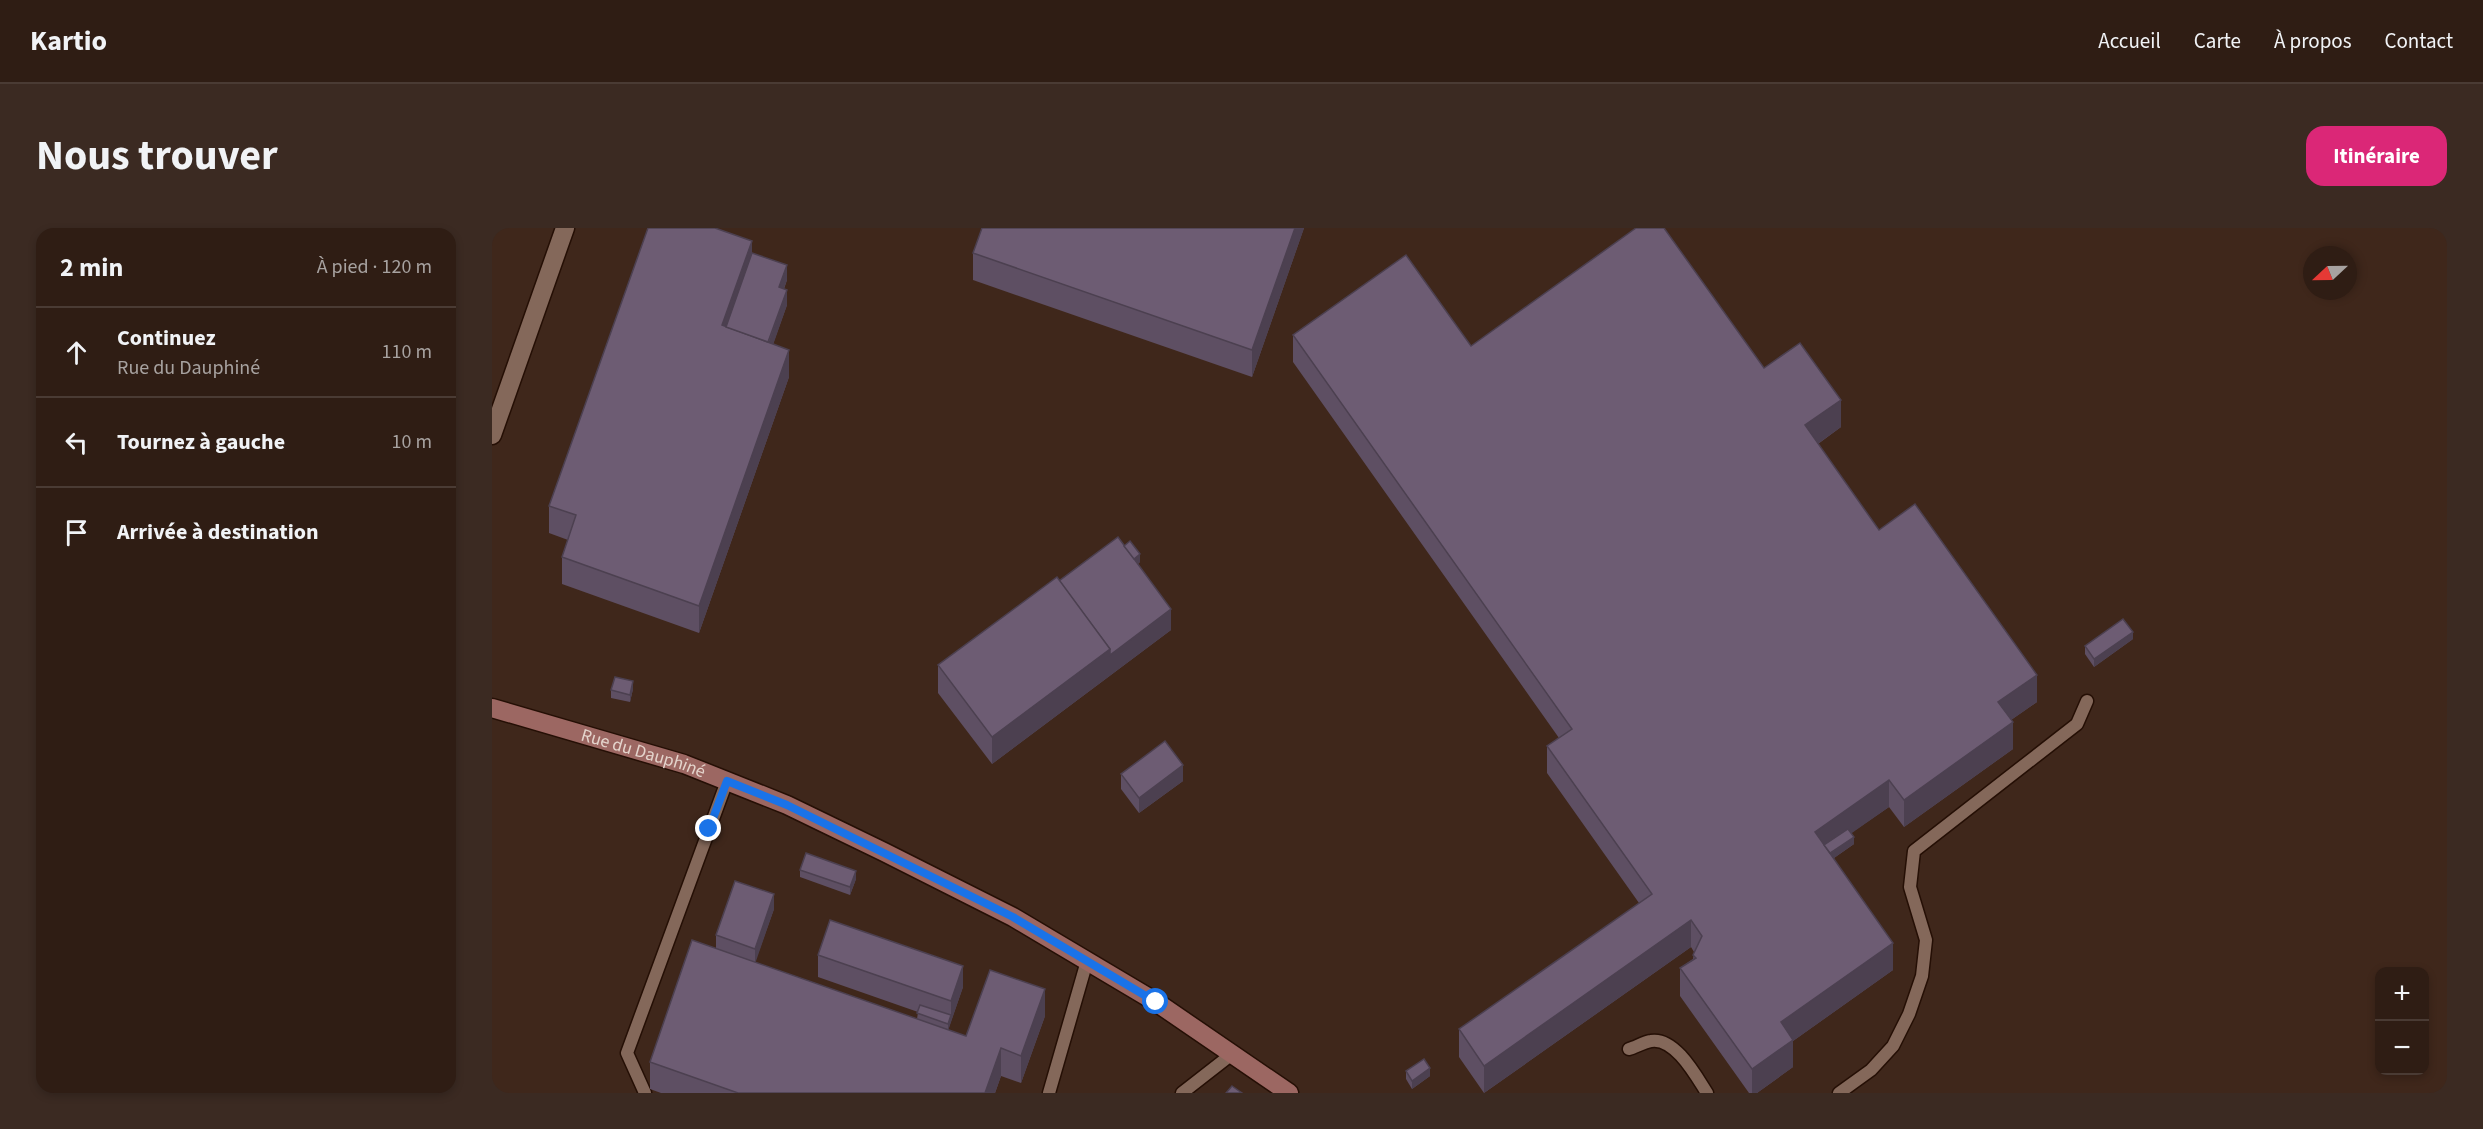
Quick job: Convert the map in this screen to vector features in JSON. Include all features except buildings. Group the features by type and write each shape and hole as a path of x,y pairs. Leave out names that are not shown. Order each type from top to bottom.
{"main road":[{"name":"Rue du Dauphiné","path":"492,708 684,764 787,805 1013,917 1156,1002 1290,1093"}],"street":[{"path":"492,435 565,228"}],"lane":[{"path":"1839,1093 1871,1070 1893,1046 1909,1014 1922,976 1926,940 1910,887 1914,851 2077,724 2087,701"},
{"path":"645,1093 627,1053 727,781"},
{"path":"1049,1093 1088,961"},
{"path":"1629,1049 1651,1041 1663,1041 1684,1059 1707,1093"},
{"path":"1182,1093 1232,1054"}],"route":[{"path":"709,829 727,781 787,805 1013,917 1156,1002"}]}
